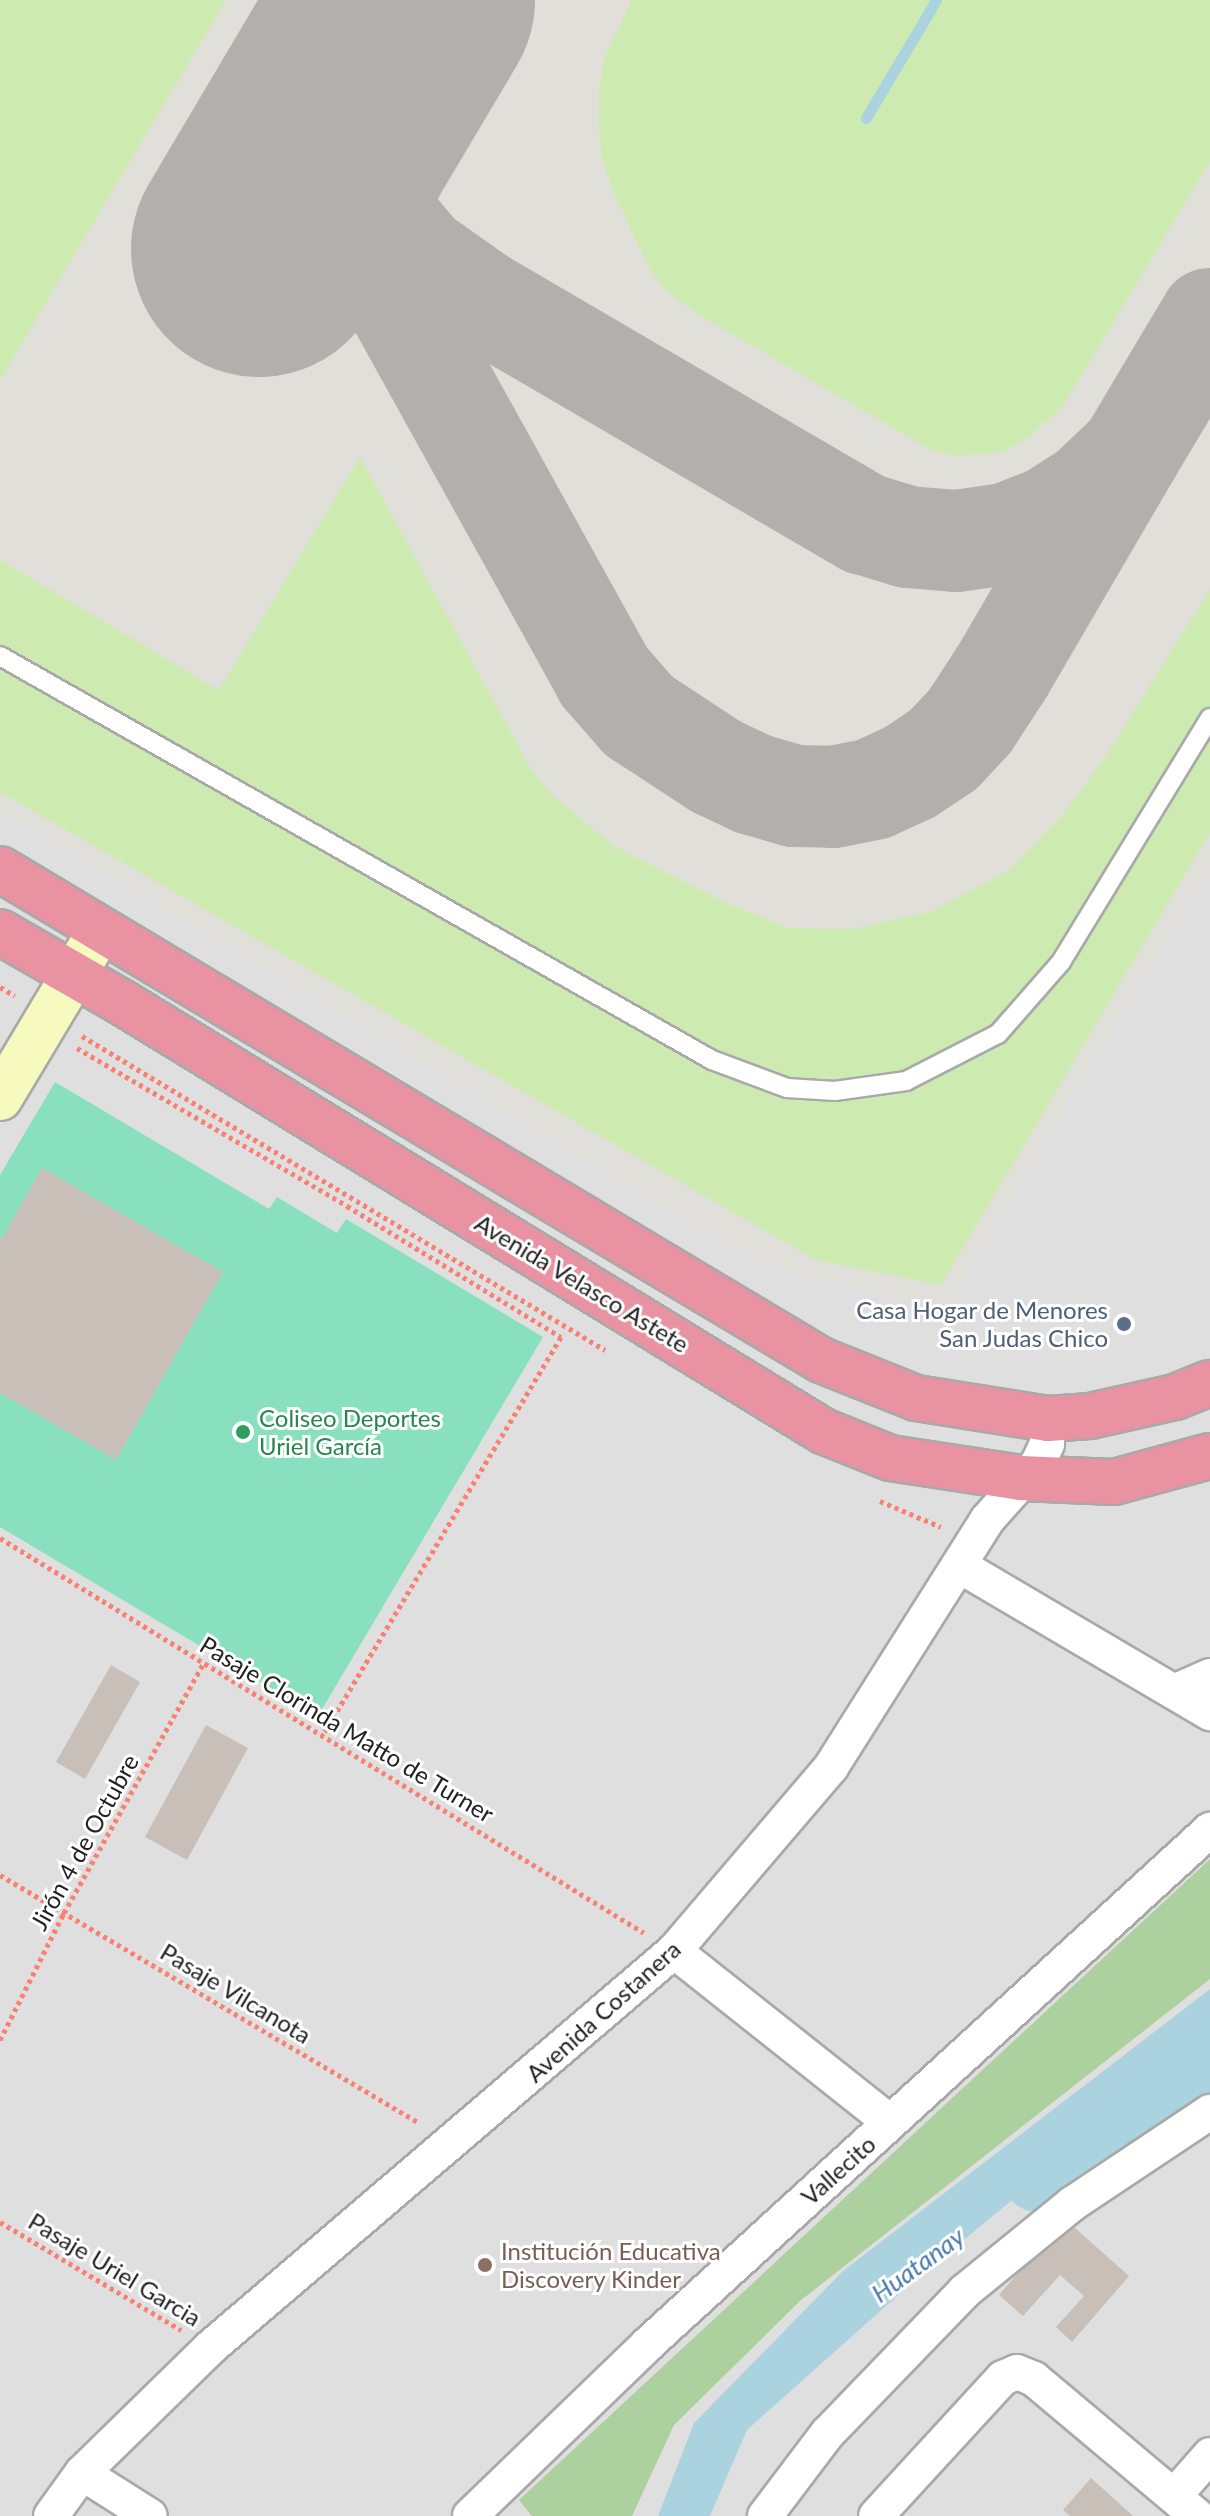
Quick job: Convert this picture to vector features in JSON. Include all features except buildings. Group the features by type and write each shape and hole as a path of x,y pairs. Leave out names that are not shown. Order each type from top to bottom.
{"highway":[{"path":"0,869 821,1360 916,1398 1048,1419 1090,1416 1161,1400 1210,1383"},
{"name":"Avenida Velasco Astete","path":"0,932 823,1431 890,1458 1021,1478 1114,1482 1210,1456"}],"street":[{"path":"0,1098 100,931"},
{"name":"Avenida Costanera","path":"51,2516 82,2473 211,2347 674,1951 831,1767 987,1520 1021,1478 1038,1463 1047,1444 1048,1419"},
{"path":"960,1566 1210,1713"},
{"path":"1176,1691 1210,1676"},
{"name":"Vallecito","path":"470,2516 648,2344 1210,1830"},
{"path":"674,1951 890,2122"},
{"path":"765,2516 827,2434 965,2291 1072,2204 1210,2112"},
{"path":"876,2516 1003,2378 1017,2372 1034,2379 1186,2506 1210,2455"},
{"path":"82,2473 150,2516"}],"lane":[{"path":"0,656 712,1060 787,1088 835,1091 906,1081 998,1034 1061,962 1210,718"}],"path":[{"path":"42,1028 334,1198 561,1337 323,1735"},
{"name":"Pasaje Clorinda Matto de Turner","path":"0,1538 674,1951"},
{"name":"Jirón 4 de Octubre","path":"0,2040 64,1913 204,1663"},
{"name":"Pasaje Vilcanota","path":"0,1875 453,2143"},
{"name":"Pasaje Uriel Garcia","path":"0,2222 211,2347"}],"shaded area":[{"path":"0,0 1210,0 1210,2516 0,2516"},
{"path":"0,0 1210,0 1210,867 947,1307 806,1278 736,1250 0,810"}],"green space":[{"path":"0,0 226,0 0,380"},
{"path":"632,0 1210,0 1210,161 1063,406 1031,435 1004,452 957,456 931,450 699,315 664,289 649,268 614,193 602,159 599,130 599,89 605,56"},
{"path":"360,457 531,769 553,796 614,846 731,905 789,928 851,929 931,912 1009,870 1061,817 1106,756 1210,589 1210,832 941,1285 816,1260 0,792 0,560 219,690"},
{"name":"Coliseo Deportes Uriel García","path":"55,1082 269,1209 277,1197 337,1233 346,1219 543,1337 318,1716 0,1527 0,1175"},
{"path":"1210,1859 1210,1979 800,2301 674,2425 632,2516 532,2516 519,2500"}],"water":[{"path":"1210,1989 1210,2054 1028,2187 915,2280 747,2430 710,2516 658,2516 694,2423 843,2271"}],"waterway":[{"path":"866,118 936,0"},
{"name":"Huatanay","path":"1037,2178 1210,2054"}],"taxiway":[{"path":"401,12 369,83 362,124 363,165 381,211 420,257 481,300 865,524 908,537 956,541 1006,534 1050,517 1089,492 1130,453 1210,319"},
{"path":"381,211 378,249 387,284 604,676 639,716 717,767 753,784 794,796 833,797 873,789 910,772 943,750 970,721 1002,672 1130,453"}],"runway":[{"path":"259,249 407,0"}],"place":[{"name":"Casa Hogar de Menores San Judas Chico","path":"1124,1324"},
{"name":"Coliseo Deportes Uriel García","path":"243,1432"},
{"name":"Institución Educativa Discovery Kinder","path":"485,2265"}]}
